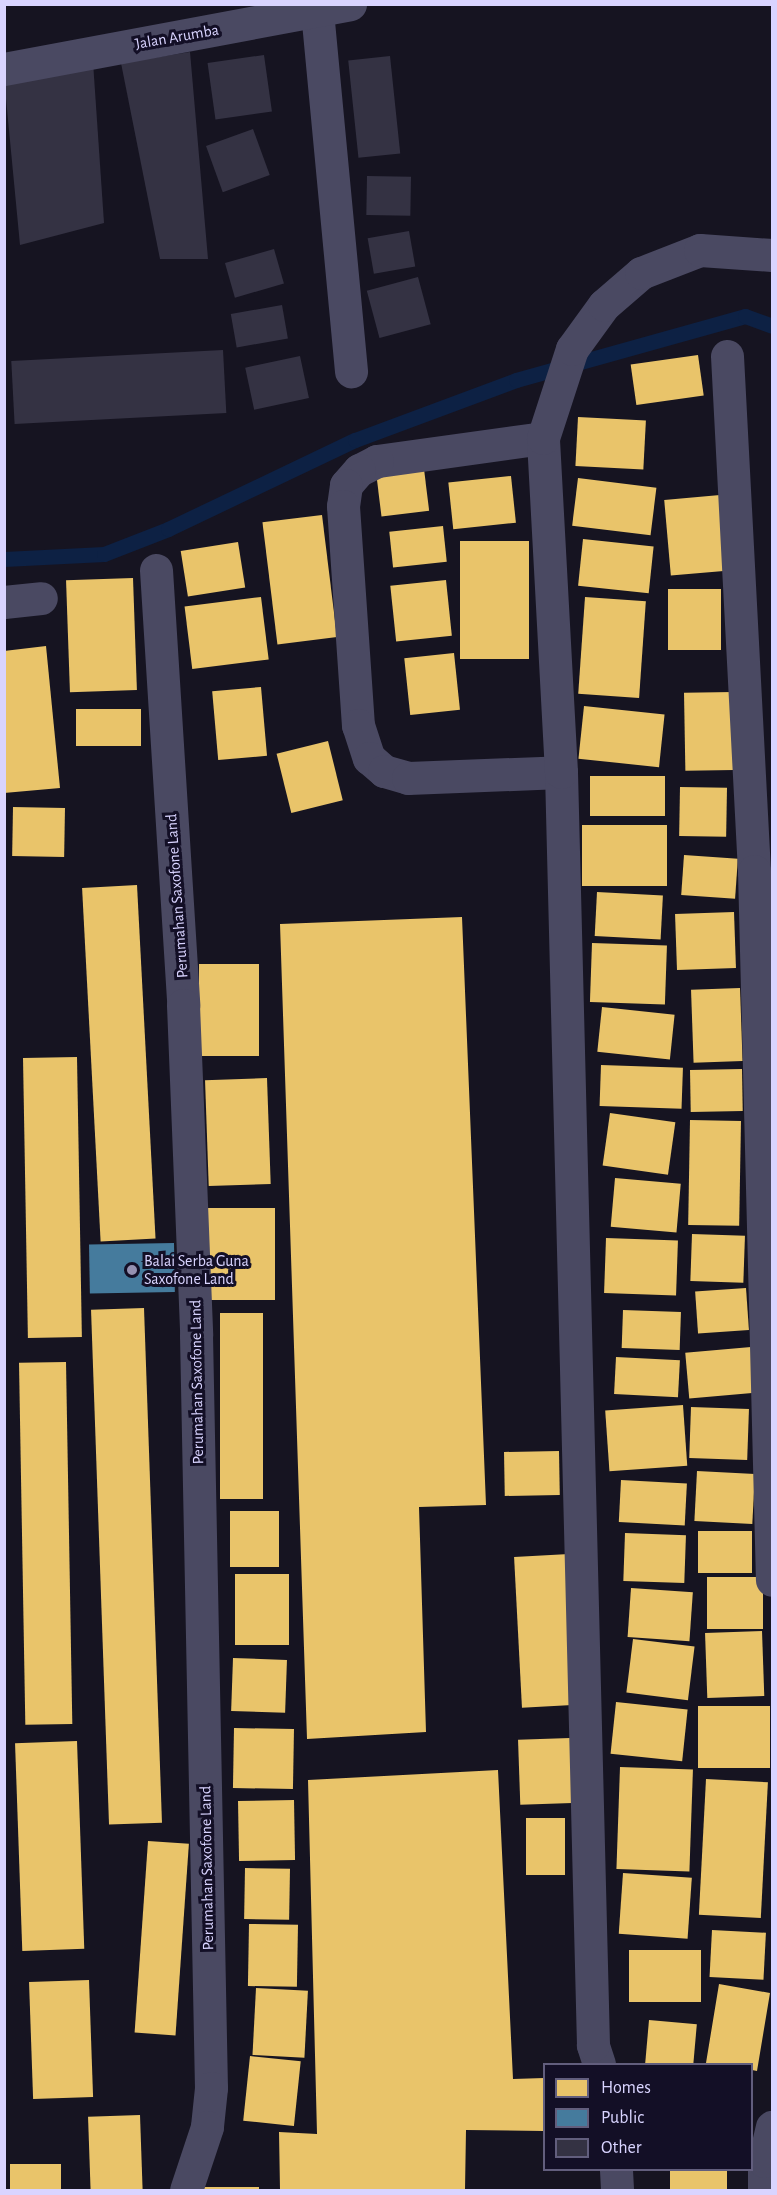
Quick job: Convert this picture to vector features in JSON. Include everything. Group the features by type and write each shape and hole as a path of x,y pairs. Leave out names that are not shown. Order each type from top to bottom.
{"street":[{"name":"Jalan Arumba","path":"4,69 350,4"},
{"path":"318,11 351,371"},
{"path":"599,2063 593,2045 561,772 543,438 572,349 604,304 641,273 700,250 772,255"},
{"path":"727,356 754,871 772,1580"},
{"path":"543,438 377,460 359,470 346,485 343,506 358,725 369,758 384,771 408,778 561,772"},
{"name":"Perumahan Saxofone Land","path":"156,570 183,1005 196,1335 211,2088 207,2127 186,2190"},
{"path":"4,602 41,598"},
{"path":"764,2190 764,2161 772,2127"},
{"path":"616,2171 617,2190"}],"building: Homes":[{"path":"698,355 704,396 636,405 631,364"},
{"path":"578,417 646,421 643,469 575,466"},
{"path":"424,469 429,511 381,517 376,475"},
{"path":"511,476 516,523 453,529 448,483"},
{"path":"578,478 656,488 651,535 572,526"},
{"path":"720,495 727,571 671,576 664,500"},
{"path":"322,515 337,637 277,644 262,522"},
{"path":"443,526 447,562 393,567 389,532"},
{"path":"583,539 654,546 649,593 578,586"},
{"path":"460,541 529,541 529,659 460,659"},
{"path":"238,542 245,587 188,597 181,551"},
{"path":"133,578 137,690 70,692 66,580"},
{"path":"446,580 452,636 396,642 390,586"},
{"path":"668,589 721,589 721,650 668,650"},
{"path":"261,597 269,660 192,669 185,606"},
{"path":"585,597 646,601 639,698 578,694"},
{"path":"46,646 60,788 4,793 4,651"},
{"path":"454,653 460,710 410,715 404,658"},
{"path":"261,687 267,756 218,760 212,691"},
{"path":"733,692 734,770 685,771 684,693"},
{"path":"584,706 665,714 659,767 578,759"},
{"path":"76,709 141,709 141,746 76,746"},
{"path":"328,741 343,800 291,813 277,754"},
{"path":"590,776 665,776 665,816 590,816"},
{"path":"680,787 727,788 726,837 679,836"},
{"path":"13,807 65,808 64,857 12,856"},
{"path":"582,825 667,825 667,886 582,886"},
{"path":"684,855 738,859 735,899 681,895"},
{"path":"137,885 156,1239 101,1241 82,888"},
{"path":"597,892 663,895 661,939 595,936"},
{"path":"734,912 736,968 677,970 675,914"},
{"path":"462,917 486,1505 419,1507 426,1732 307,1739 280,924"},
{"path":"592,943 667,946 665,1005 590,1002"},
{"path":"199,964 259,964 259,1056 199,1056"},
{"path":"740,988 743,1061 694,1063 691,990"},
{"path":"602,1007 675,1015 670,1059 597,1052"},
{"path":"77,1057 82,1337 28,1338 23,1058"},
{"path":"601,1065 683,1068 682,1109 600,1106"},
{"path":"742,1069 743,1111 691,1112 690,1070"},
{"path":"267,1078 271,1184 209,1186 205,1080"},
{"path":"610,1113 675,1122 668,1175 603,1165"},
{"path":"690,1120 741,1121 739,1226 688,1225"},
{"path":"615,1178 681,1184 676,1233 611,1227"},
{"path":"207,1208 275,1208 275,1300 207,1300"},
{"path":"692,1234 745,1236 743,1283 690,1281"},
{"path":"606,1238 678,1241 676,1295 604,1293"},
{"path":"746,1288 749,1330 698,1333 695,1292"},
{"path":"144,1308 162,1823 109,1825 91,1310"},
{"path":"623,1310 681,1312 680,1350 622,1348"},
{"path":"220,1313 263,1313 263,1499 220,1499"},
{"path":"751,1347 755,1393 689,1399 685,1353"},
{"path":"616,1357 680,1360 678,1397 614,1394"},
{"path":"66,1362 72,1724 25,1725 19,1363"},
{"path":"683,1405 687,1466 609,1471 605,1410"},
{"path":"691,1407 749,1409 747,1460 689,1458"},
{"path":"559,1451 560,1495 505,1496 504,1452"},
{"path":"697,1471 755,1474 752,1524 694,1521"},
{"path":"621,1480 687,1483 685,1525 619,1522"},
{"path":"230,1511 279,1511 279,1567 230,1567"},
{"path":"698,1531 752,1531 752,1573 698,1573"},
{"path":"625,1533 686,1535 684,1583 623,1581"},
{"path":"569,1554 577,1705 522,1708 514,1557"},
{"path":"235,1574 289,1574 289,1645 235,1645"},
{"path":"707,1577 763,1577 763,1629 707,1629"},
{"path":"631,1588 693,1592 689,1641 628,1637"},
{"path":"762,1631 764,1696 707,1698 705,1633"},
{"path":"633,1639 695,1647 688,1700 626,1693"},
{"path":"233,1658 287,1660 285,1713 231,1711"},
{"path":"616,1702 688,1710 682,1761 611,1754"},
{"path":"698,1706 770,1706 770,1768 698,1768"},
{"path":"234,1728 294,1729 293,1789 233,1788"},
{"path":"570,1738 572,1803 520,1805 518,1740"},
{"path":"77,1741 84,1949 22,1951 15,1743"},
{"path":"620,1767 693,1770 689,1871 616,1869"},
{"path":"498,1770 513,2079 543,2078 543,2131 466,2130 465,2190 280,2190 279,2132 317,2134 308,1780"},
{"path":"706,1779 768,1782 761,1918 699,1915"},
{"path":"294,1800 295,1860 239,1861 238,1801"},
{"path":"526,1818 565,1818 565,1875 526,1875"},
{"path":"148,1841 189,1844 176,2035 135,2033"},
{"path":"245,1868 290,1869 289,1920 244,1919"},
{"path":"623,1873 692,1878 688,1939 619,1934"},
{"path":"249,1924 298,1925 297,1987 248,1986"},
{"path":"712,1930 766,1933 763,1980 710,1977"},
{"path":"629,1950 701,1950 701,2002 629,2002"},
{"path":"89,1980 93,2097 33,2099 29,1982"},
{"path":"719,1984 770,1993 757,2071 753,2070 753,2063 706,2063"},
{"path":"256,1988 308,1991 304,2058 252,2055"},
{"path":"649,2020 697,2024 693,2063 645,2063"},
{"path":"250,2056 301,2061 294,2126 243,2121"},
{"path":"140,2115 143,2190 91,2190 88,2117"},
{"path":"10,2164 61,2164 61,2190 10,2190"},
{"path":"670,2171 727,2171 727,2190 670,2190"},
{"path":"203,2187 259,2187 259,2190 203,2190"}],"building: Public":[{"name":"Balai Serba Guna Saxofone Land","path":"174,1243 175,1292 90,1293 89,1244"}],"building: Other":[{"path":"190,52 208,259 160,259 121,63"},
{"path":"264,55 272,111 215,119 208,63"},
{"path":"390,56 400,153 358,158 348,60"},
{"path":"93,62 104,223 20,245 4,78"},
{"path":"253,129 270,175 223,192 206,146"},
{"path":"367,176 411,177 410,216 366,215"},
{"path":"409,231 415,266 374,274 368,238"},
{"path":"274,249 284,284 235,298 225,263"},
{"path":"418,277 431,324 379,338 367,291"},
{"path":"282,305 288,338 237,348 231,314"},
{"path":"223,350 226,413 15,424 11,361"},
{"path":"300,356 309,398 254,410 245,368"}],"waterway":[{"path":"4,559 104,554 168,529 355,440 516,380 745,316 772,326"}],"place":[{"name":"Balai Serba Guna Saxofone Land","path":"132,1270"}]}
